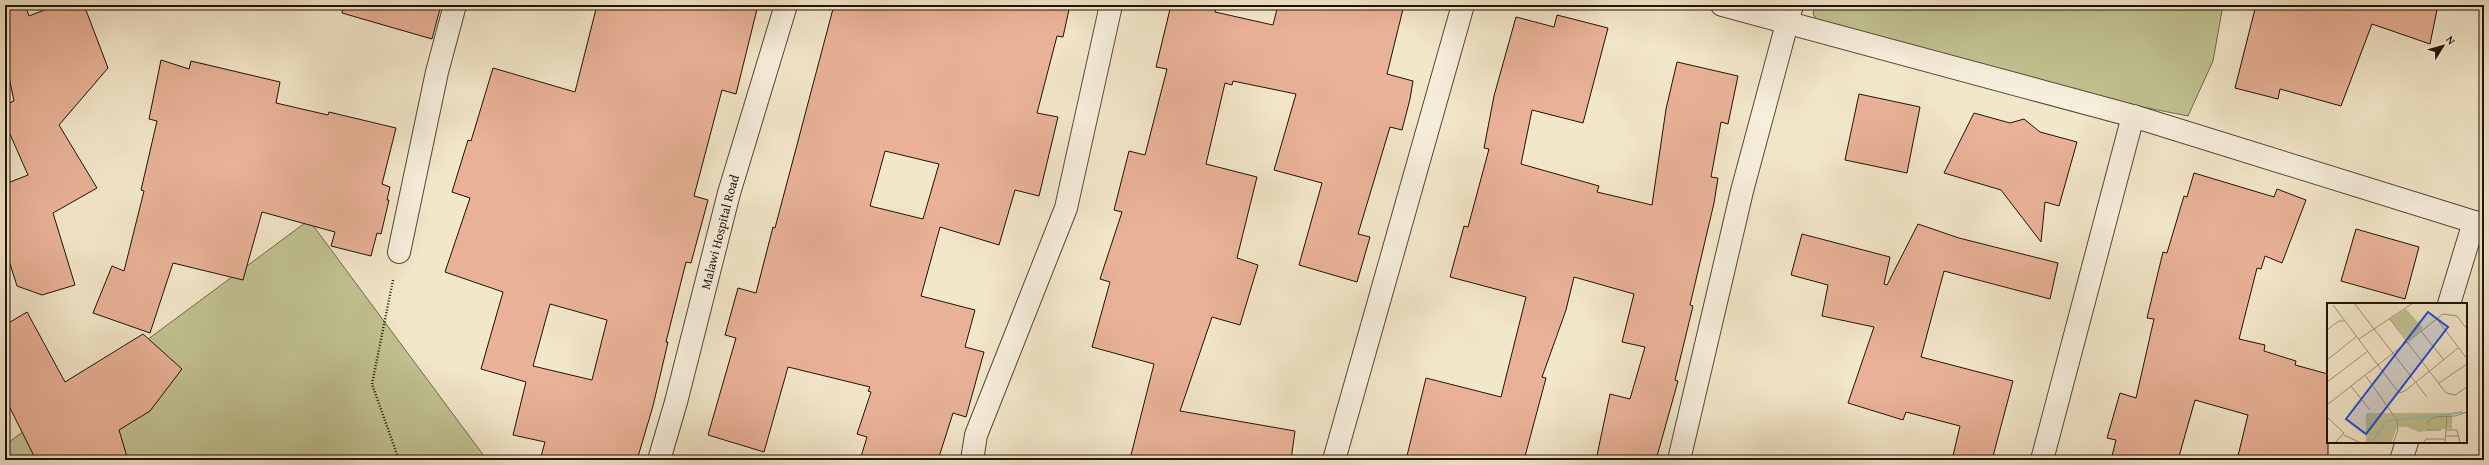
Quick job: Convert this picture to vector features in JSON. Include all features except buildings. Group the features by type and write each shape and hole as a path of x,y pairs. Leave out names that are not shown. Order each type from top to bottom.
{"street":[{"path":"399,252 437,72 454,5"},
{"name":"Malawi Hospital Road","path":"659,460 676,402 729,193 786,5"},
{"path":"972,460 976,435 1066,208 1111,5"},
{"path":"1334,460 1463,5"},
{"path":"1722,5 1790,13 2133,116 2479,224 2449,303"},
{"path":"1679,460 1742,191 1790,13"},
{"path":"2042,460 2133,116"},
{"path":"2401,460 2407,443"}],"path":[{"path":"399,252 372,384 399,460"}],"green space":[{"path":"1815,5 2223,5 2213,61 2188,116 1833,45 1813,14"},
{"path":"309,220 487,460 5,460 5,445"}]}
